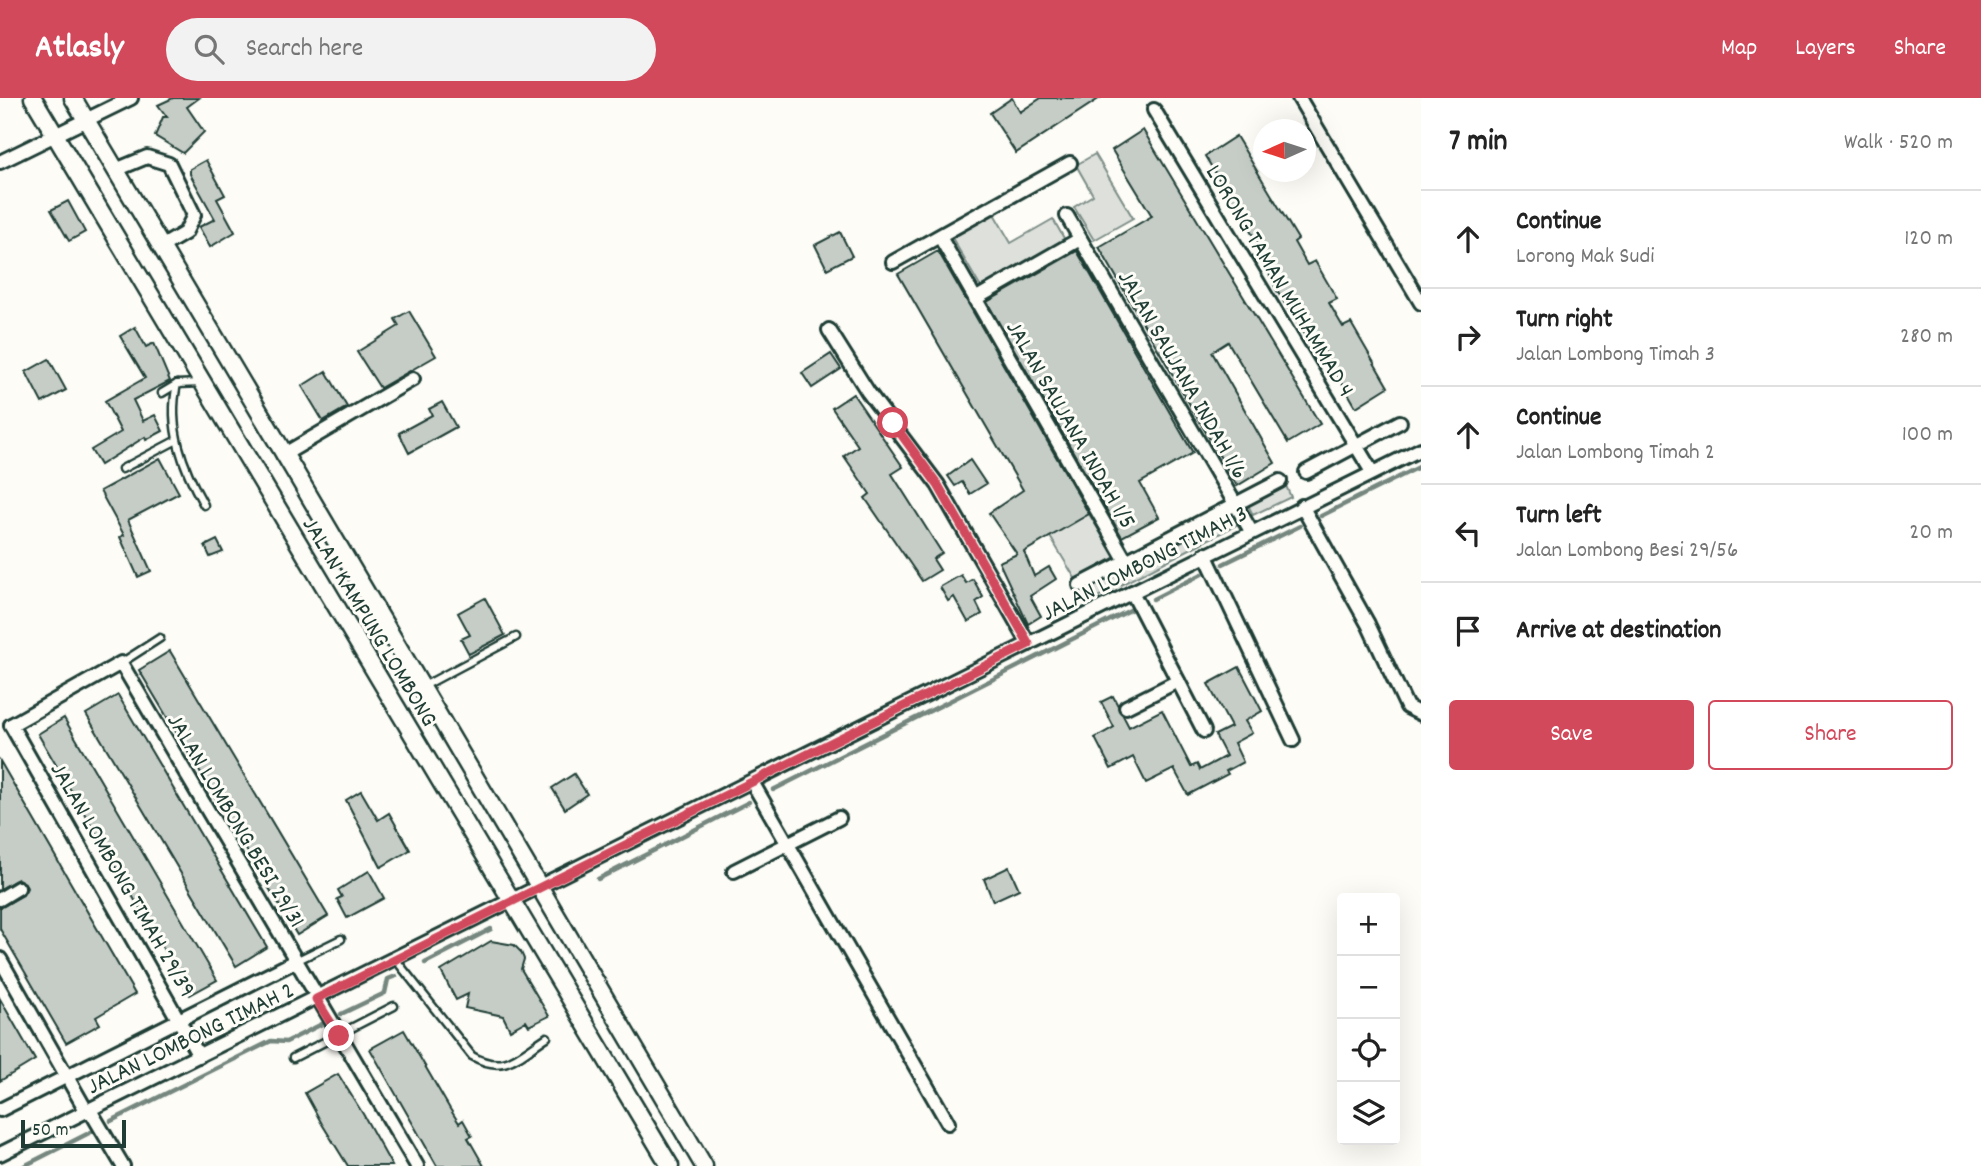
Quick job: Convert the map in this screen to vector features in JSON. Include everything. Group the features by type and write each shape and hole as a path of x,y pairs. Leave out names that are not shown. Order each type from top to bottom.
{"street":[{"name":"JALAN KAMPUNG LOMBONG","path":"33,98 670,1166"},
{"name":"JALAN KAMPUNG LOMBONG","path":"73,98 118,169 283,456 704,1166"},
{"path":"0,162 131,98"},
{"path":"1299,98 1421,303"},
{"name":"LORONG TAMAN MUHAMMAD 4","path":"1154,110 1372,472"},
{"path":"118,169 147,158 169,164 194,215 185,233 161,247"},
{"path":"892,262 1070,163"},
{"name":"JALAN SAUJANA INDAH 1/6","path":"1068,216 1251,531"},
{"name":"JALAN SAUJANA INDAH 1/5","path":"940,237 1126,561 1280,481"},
{"path":"975,299 1080,239"},
{"path":"829,330 868,392 938,485 1029,644"},
{"path":"283,456 413,379"},
{"path":"1306,472 1400,422"},
{"name":"JALAN LOMBONG TIMAH 3","path":"512,902 1251,531 1421,449"},
{"path":"1302,506 1368,624 1407,706 1421,714"},
{"path":"1205,554 1293,740"},
{"path":"1080,585 1126,561"},
{"path":"1132,592 1204,731"},
{"path":"6,722 121,663"},
{"name":"JALAN LOMBONG BESI 29/31","path":"121,663 416,1166"},
{"path":"1126,706 1178,681"},
{"name":"JALAN LOMBONG TIMAH 29/39","path":"6,722 180,1018 199,1056"},
{"path":"752,782 948,1123"},
{"path":"734,871 839,818"},
{"path":"0,899 18,888"},
{"name":"JALAN LOMBONG TIMAH 2","path":"0,1154 512,902"},
{"path":"0,959 67,1076 123,1166"},
{"path":"0,1110 296,961"}],"lane":[{"path":"162,393 177,384 203,383"},
{"path":"177,384 172,406 177,440 190,480 204,505"},
{"path":"122,468 177,440"},
{"path":"420,688 516,637"},
{"path":"121,663 160,638"},
{"path":"296,961 341,939"},
{"path":"396,960 472,1056 488,1065 502,1066 547,1037"},
{"path":"293,1058 394,1006"}],"shaded area":[{"path":"1095,154 1133,218 1094,240 1074,207 1093,195 1076,165"},
{"path":"993,212 1011,243 1053,219 1065,240 981,288 951,236"},
{"path":"1286,486 1291,497 1253,515 1248,505"},
{"path":"1234,511 1240,523 1090,601 1083,589"},
{"path":"1089,514 1115,557 1076,580 1049,535"}],"building":[{"path":"173,98 199,98 187,107 204,132 183,153 155,136 163,117 167,117 158,105"},
{"path":"1012,98 1020,112 1041,98 1100,98 1016,153 990,113"},
{"path":"1143,130 1320,424 1288,443 1228,342 1212,352 1275,463 1237,486 1099,247 1152,216 1112,150"},
{"path":"1236,136 1253,164 1253,182 1264,182 1298,239 1294,242 1307,265 1315,261 1337,299 1329,303 1343,327 1351,323 1388,387 1356,407 1313,332 1305,336 1277,291 1267,269 1272,267 1205,156"},
{"path":"206,160 225,195 217,199 235,232 210,247 199,227 215,219 190,174 190,169"},
{"path":"68,201 85,232 69,241 51,210"},
{"path":"840,232 852,256 827,269 815,245"},
{"path":"938,251 1089,514 1024,552 1034,576 1049,567 1056,579 1030,596 1041,616 1028,624 999,562 1017,554 989,513 1023,490 898,274"},
{"path":"1077,251 1193,453 1140,483 1159,517 1122,537 987,302"},
{"path":"409,311 436,356 380,388 357,352 399,326 395,319"},
{"path":"135,327 146,347 154,343 170,381 133,400 143,421 155,415 163,431 146,440 145,437 100,465 91,450 121,432 105,401 145,378 120,336"},
{"path":"831,354 841,369 812,388 802,373"},
{"path":"49,359 66,390 42,403 26,372"},
{"path":"326,371 347,407 323,421 302,386"},
{"path":"853,394 903,467 892,474 942,553 933,559 940,570 922,581 865,498 870,494 844,456 858,446 832,408"},
{"path":"442,402 456,427 409,453 399,433 432,415 429,409"},
{"path":"160,458 179,493 128,520 151,571 138,577 120,537 124,535 100,491"},
{"path":"970,460 986,484 970,494 962,482 955,486 948,476"},
{"path":"217,540 223,552 210,557 205,546"},
{"path":"961,575 966,583 973,579 983,597 976,602 982,614 968,622 954,597 948,601 940,587"},
{"path":"485,598 505,635 469,654 461,639 470,635 458,613"},
{"path":"170,651 328,916 297,935 139,670"},
{"path":"1239,667 1262,711 1245,721 1252,733 1234,743 1243,762 1226,771 1228,774 1188,795 1174,769 1146,783 1133,757 1111,769 1095,738 1114,727 1101,702 1113,696 1129,727 1162,710 1191,767 1197,764 1200,770 1226,756 1215,735 1231,727 1208,684"},
{"path":"118,695 267,947 236,966 86,714"},
{"path":"64,718 217,980 190,995 38,734"},
{"path":"0,761 135,994 96,1017 100,1024 66,1043 0,929 0,908 23,895 27,888 25,883 18,879 0,889"},
{"path":"574,774 587,794 565,809 552,788"},
{"path":"361,791 378,820 389,813 410,850 381,867 346,800"},
{"path":"1009,867 1019,889 993,901 984,879"},
{"path":"369,871 384,898 347,918 337,899 342,897 338,890"},
{"path":"491,941 514,945 521,952 524,959 521,969 549,1016 529,1026 526,1021 510,1030 503,1016 465,1008 468,994 456,1000 441,971"},
{"path":"0,999 35,1060 0,1081"},
{"path":"404,1030 459,1123 463,1120 472,1136 468,1138 484,1166 437,1166 370,1049"},
{"path":"338,1074 392,1166 348,1166 322,1124 305,1093"}],"waterway":[{"path":"1321,516 1421,466"},
{"path":"1223,564 1300,526"},
{"path":"1153,599 1202,574"},
{"path":"773,790 1134,608"},
{"path":"598,879 749,802"},
{"path":"425,963 491,929"},
{"path":"341,1014 385,993 388,979 396,976"},
{"path":"111,1121 271,1041 286,1042 322,1024"},
{"path":"24,1166 91,1132"}],"route":[{"path":"339,1036 316,999 1029,644 938,485 893,423"}]}
